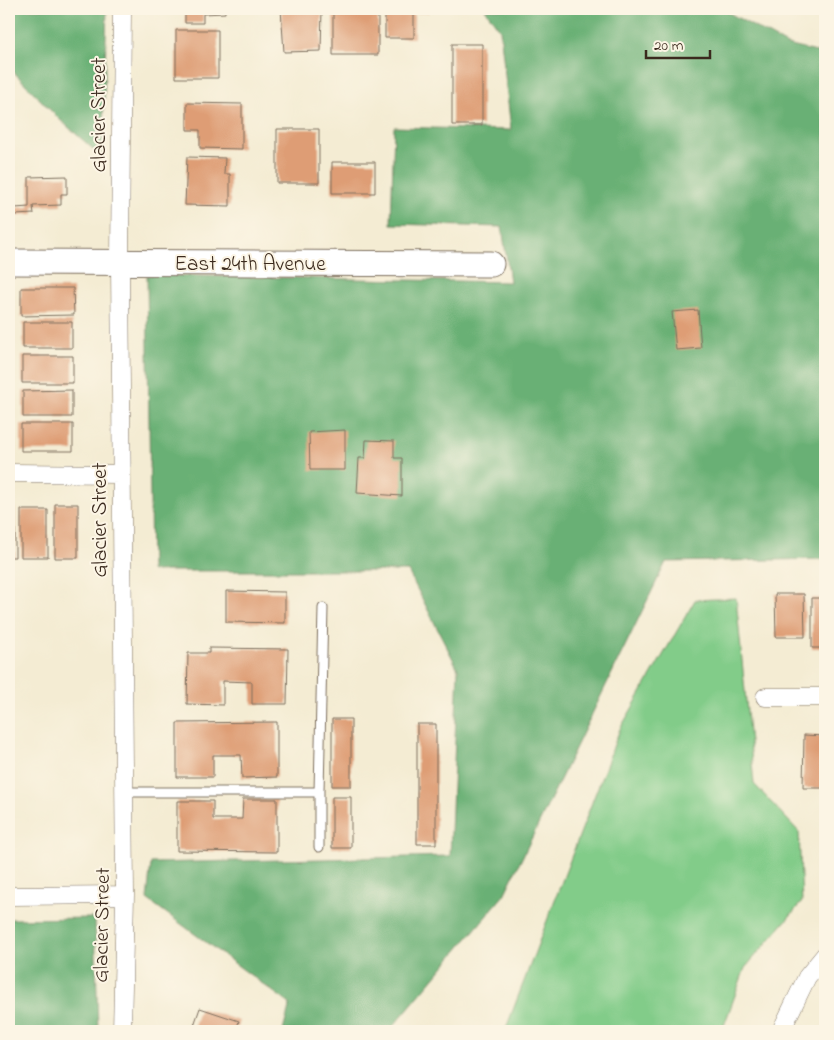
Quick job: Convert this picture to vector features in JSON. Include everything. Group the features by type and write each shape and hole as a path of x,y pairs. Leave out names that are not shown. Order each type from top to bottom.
{"street":[{"name":"Glacier Street","path":"122,9 120,263 125,895 122,1031"},
{"name":"East 24th Avenue","path":"9,262 491,264"},
{"path":"9,473 122,474"},
{"path":"765,697 825,697"},
{"path":"9,896 125,895"},
{"path":"781,1031 807,977 825,955"}],"lane":[{"path":"319,847 323,608"},
{"path":"124,792 319,792"}],"green space":[{"path":"9,9 107,9 102,157 58,118 9,67"},
{"path":"485,9 722,9 787,45 825,54 825,559 666,562 504,895 389,1031 283,1031 290,1004 147,899 151,863 450,856 458,669 408,571 151,571 147,275 510,282 502,227 391,224 394,127 511,130 500,30"},
{"path":"736,598 754,784 799,832 802,902 745,968 722,1031 505,1031 620,729 695,600"},
{"path":"95,918 98,1031 9,1031 9,919"}],"building":[{"path":"185,9 225,9 225,13 203,14 203,23 185,23"},
{"path":"281,9 322,9 321,51 284,52"},
{"path":"333,9 378,9 378,55 333,55"},
{"path":"385,9 428,9 428,13 414,13 414,38 385,38"},
{"path":"176,30 218,30 218,78 176,78"},
{"path":"452,44 482,44 482,125 452,125"},
{"path":"187,103 242,104 242,149 200,148 200,130 187,130"},
{"path":"277,129 319,129 319,183 277,183"},
{"path":"187,157 225,158 224,174 230,174 230,206 185,205"},
{"path":"332,162 375,162 375,193 332,193"},
{"path":"67,176 67,194 61,194 61,205 33,206 34,214 15,215 15,208 29,207 29,177"},
{"path":"21,288 73,288 74,315 21,316"},
{"path":"698,310 701,348 676,350 672,312"},
{"path":"23,322 72,322 72,348 23,348"},
{"path":"22,356 73,356 73,383 22,383"},
{"path":"72,390 72,417 23,417 23,391"},
{"path":"21,424 73,424 73,451 21,451"},
{"path":"345,430 345,470 310,470 309,432"},
{"path":"366,440 394,441 394,458 402,458 402,496 357,493 359,458 365,458"},
{"path":"55,504 78,504 78,558 55,558"},
{"path":"9,508 15,508 15,557 9,557"},
{"path":"21,510 48,510 48,557 21,557"},
{"path":"226,591 285,592 285,623 226,622"},
{"path":"775,594 804,594 805,637 776,637"},
{"path":"812,598 825,598 825,648 812,648"},
{"path":"209,648 288,649 287,704 252,704 252,682 223,681 223,705 187,704 188,653 209,653"},
{"path":"332,719 351,719 351,786 332,786"},
{"path":"277,722 277,777 242,778 241,755 213,755 213,777 177,777 177,723"},
{"path":"417,724 436,724 436,844 417,844"},
{"path":"804,735 825,736 825,788 803,788"},
{"path":"332,797 351,797 351,848 332,848"},
{"path":"243,799 277,799 277,852 177,851 177,801 213,801 213,819 242,819"},
{"path":"200,1008 239,1021 236,1031 192,1031"}]}
